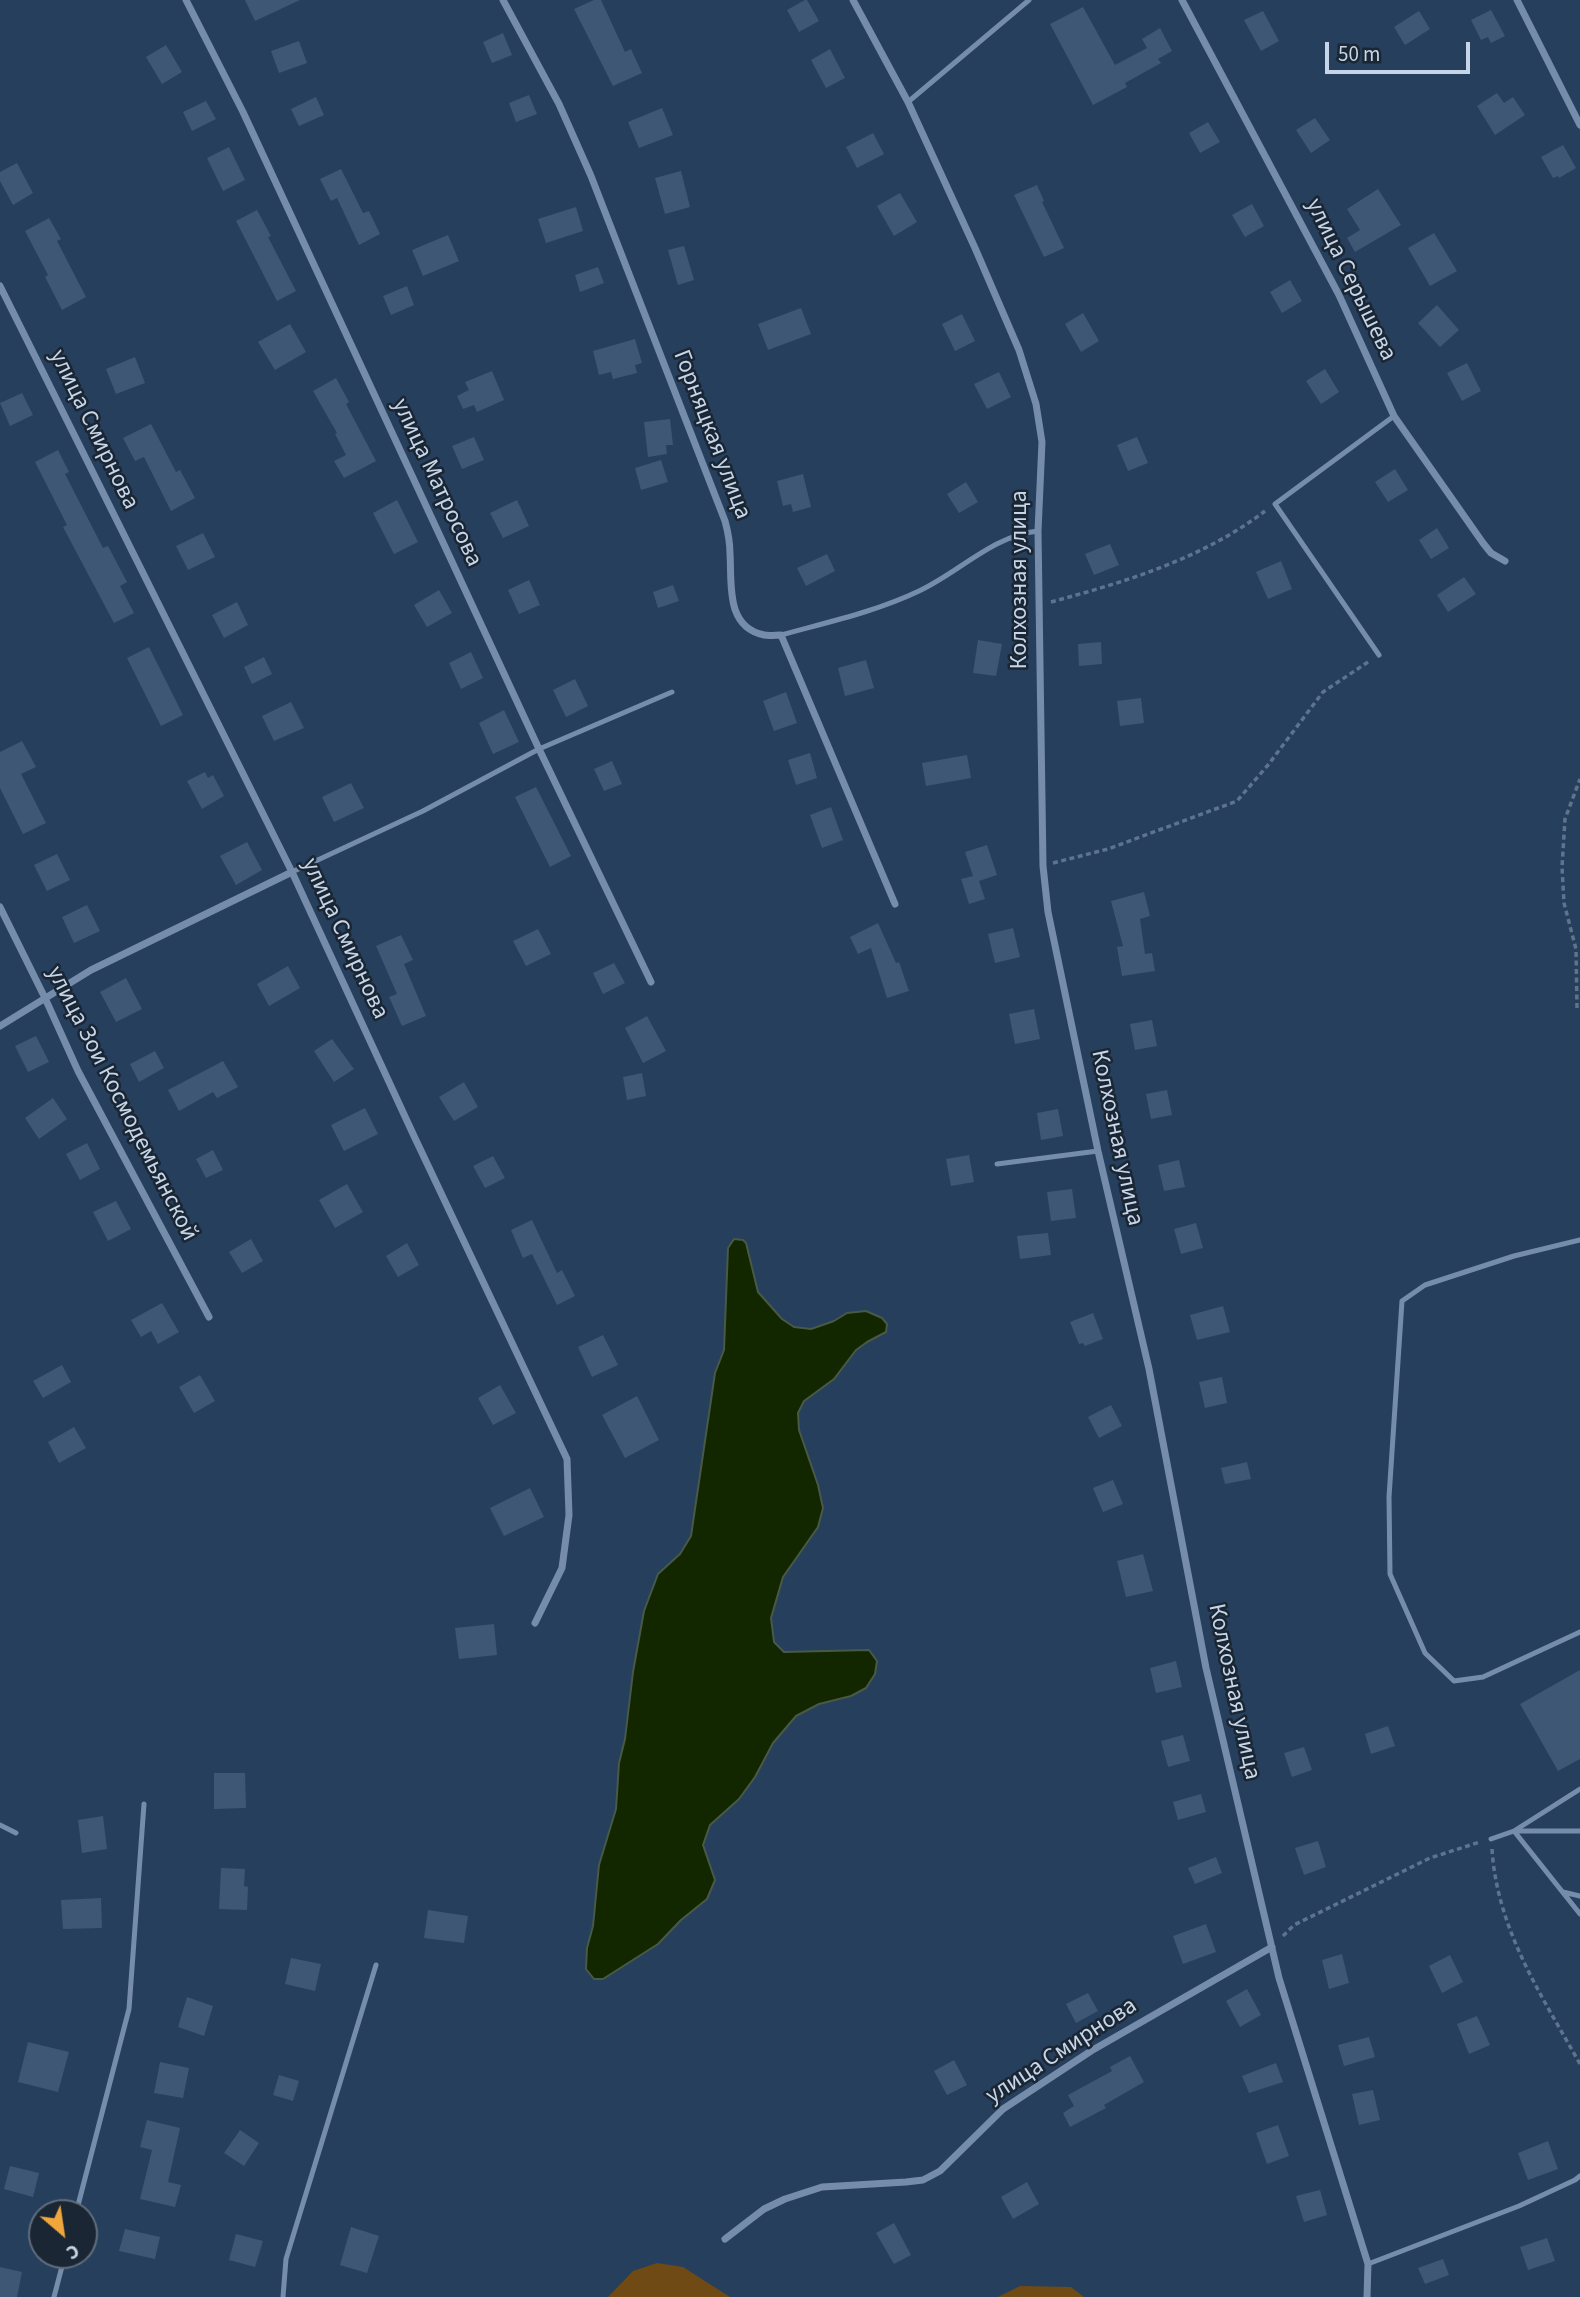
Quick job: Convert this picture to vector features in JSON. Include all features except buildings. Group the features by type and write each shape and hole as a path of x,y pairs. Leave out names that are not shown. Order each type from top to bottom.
{"street":[{"name":"улица Матросова","path":"186,0 243,112 651,982"},
{"name":"Горняцкая улица","path":"503,0 559,104 591,176 725,521 729,536 730,592 733,606 739,619 751,629 764,635 781,635"},
{"name":"Колхозная улица","path":"853,0 908,102 981,261 1019,349 1032,393 1042,442 1038,531 1043,866 1048,912 1098,1151 1149,1370 1206,1668 1293,2025 1368,2264 1367,2297"},
{"name":"улица Серышева","path":"1182,0 1339,295 1394,416 1483,543 1491,553 1506,561"},
{"path":"1517,0 1580,125"},
{"name":"улица Смирнова","path":"0,286 292,872 567,1459 569,1515 562,1568 535,1623"},
{"path":"781,635 895,904"},
{"path":"0,1027 91,970 292,872"},
{"name":"улица Зои Космодемьянской","path":"0,907 78,1071 209,1317"},
{"name":"улица Смирнова","path":"724,2239 764,2208 822,2187 923,2180 940,2171 1003,2109 1091,2051 1272,1947"}],"lane":[{"path":"908,102 1029,0"},
{"path":"1379,655 1275,504 1394,416"},
{"path":"781,635 880,608 922,589 997,544 1023,532 1038,531"},
{"path":"292,872 423,811 540,749 672,692"},
{"path":"997,1164 1098,1151"},
{"path":"1580,1240 1514,1256 1424,1285 1402,1301 1389,1497 1390,1574 1425,1654 1454,1681 1483,1677 1580,1632"},
{"path":"1491,1839 1514,1830 1580,1789"},
{"path":"80,2199 129,2008 144,1804"},
{"path":"0,1825 16,1833"},
{"path":"1514,1830 1580,1831"},
{"path":"1514,1830 1580,1914"},
{"path":"1561,1891 1580,1896"},
{"path":"283,2297 286,2259 376,1965"},
{"path":"1368,2264 1519,2206 1580,2176"},
{"path":"54,2297 61,2269"}],"path":[{"path":"1040,605 1122,582 1163,567 1230,536 1275,504"},
{"path":"1043,866 1108,849 1237,801 1268,765 1323,691 1379,655"},
{"path":"1577,1008 1576,949 1564,903 1562,867 1565,819 1580,779"},
{"path":"1272,1947 1294,1925 1417,1864 1491,1839 1493,1879 1517,1951 1580,2064"}],"shaded area":[{"path":"734,1239 746,1243 758,1292 782,1319 794,1327 811,1329 847,1313 866,1311 882,1318 887,1324 886,1332 856,1350 834,1379 804,1401 798,1413 799,1430 823,1508 818,1527 783,1577 771,1618 774,1642 784,1652 869,1650 877,1661 875,1674 866,1688 851,1696 819,1704 796,1716 773,1743 755,1777 739,1799 710,1825 703,1845 715,1880 707,1899 681,1920 658,1944 603,1979 594,1979 586,1969 587,1948 593,1926 599,1865 616,1809 619,1763 644,1611 658,1574 680,1554 691,1536 715,1373 724,1350 728,1248"},
{"path":"657,2263 683,2267 730,2297 608,2297 633,2271"},
{"path":"1020,2286 1071,2287 1084,2297 998,2297"}]}
